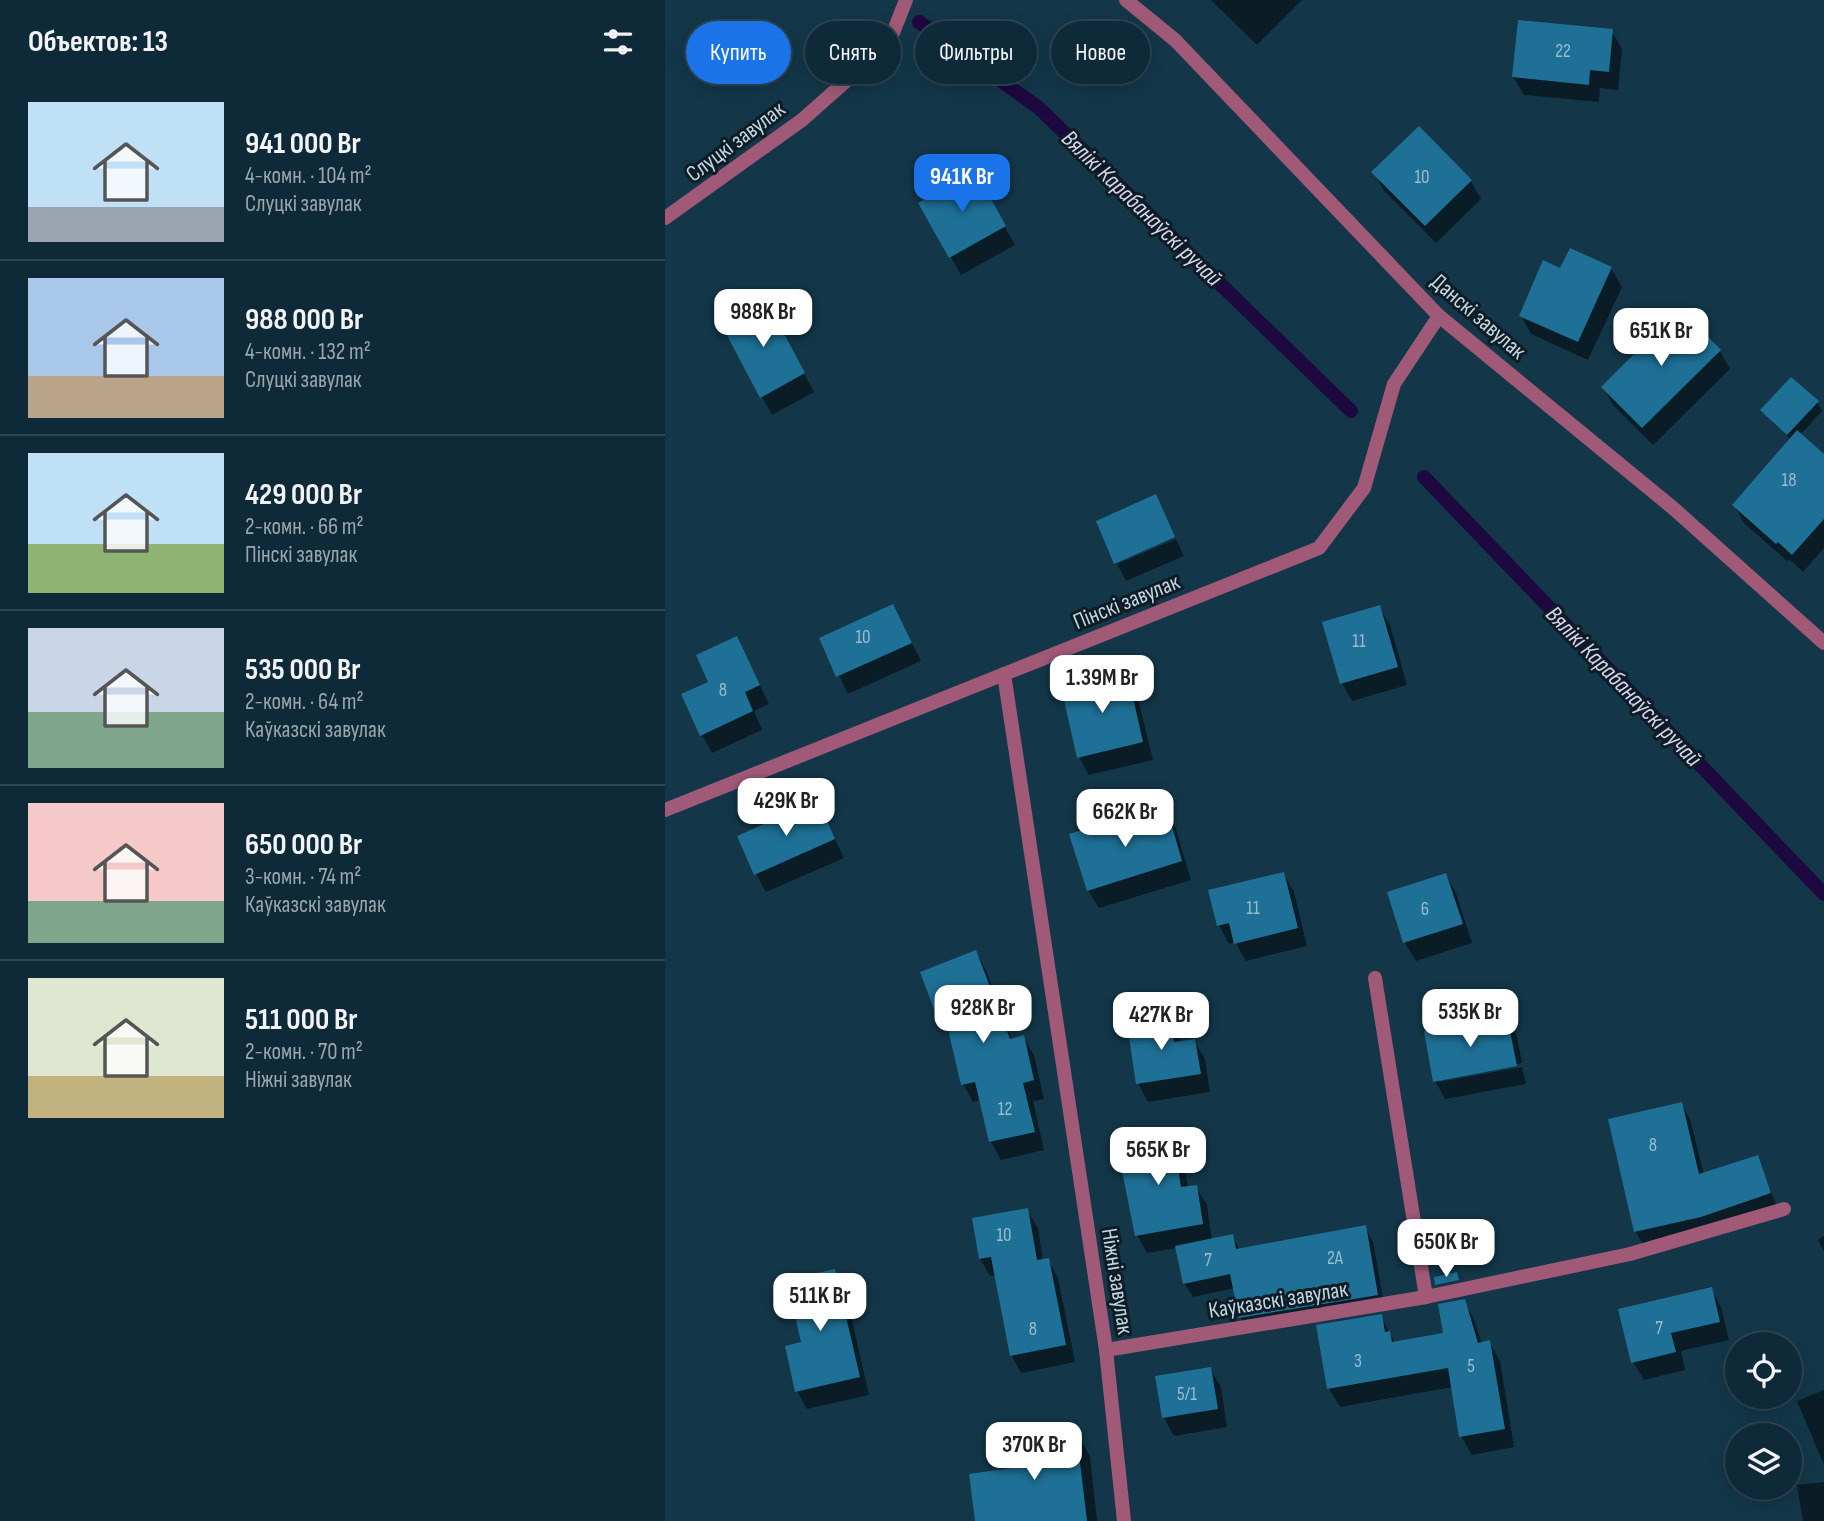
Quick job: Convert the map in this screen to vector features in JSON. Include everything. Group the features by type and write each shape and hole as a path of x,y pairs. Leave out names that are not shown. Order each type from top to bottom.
{"street":[{"name":"Слуцкі завулак","path":"665,218 802,120 889,43 906,0"},
{"name":"Данскі завулак","path":"1126,0 1175,40 1439,316 1673,508 1824,643"},
{"name":"Пінскі завулак","path":"665,810 1319,548 1364,488 1394,384 1439,316"},
{"name":"Ніжні завулак","path":"1004,674 1106,1350 1123,1521"},
{"path":"1375,978 1426,1297"},
{"name":"Каўказскі завулак","path":"1106,1350 1426,1297 1630,1254 1784,1209"}],"building":[{"path":"1518,20 1613,29 1609,72 1590,70 1589,85 1512,77"},
{"path":"1419,126 1472,180 1425,226 1371,172"},
{"path":"975,170 1006,226 949,258 918,203"},
{"path":"1570,248 1612,267 1578,342 1519,316 1543,260 1560,268"},
{"path":"766,300 805,373 760,398 721,324"},
{"path":"1680,308 1721,350 1642,428 1601,387"},
{"path":"1791,377 1819,401 1787,435 1760,410"},
{"path":"1797,430 1824,454 1824,519 1792,555 1732,505"},
{"path":"1156,494 1175,537 1114,564 1096,521"},
{"path":"893,604 912,643 836,677 819,638"},
{"path":"1380,605 1398,667 1340,684 1322,622"},
{"path":"737,636 760,685 745,692 753,711 700,736 681,694 708,682 696,655"},
{"path":"1127,671 1143,742 1077,758 1061,687"},
{"path":"818,800 835,839 754,875 737,836"},
{"path":"1167,809 1182,861 1087,891 1069,834 1104,823 1105,828"},
{"path":"1284,872 1298,928 1234,944 1229,923 1217,926 1208,890"},
{"path":"1446,873 1463,924 1403,943 1387,892"},
{"path":"976,950 1010,1039 1024,1035 1034,1080 1023,1083 1035,1132 989,1142 975,1082 961,1085 943,1008 935,1012 920,972"},
{"path":"1170,1016 1174,1042 1195,1039 1201,1074 1136,1084 1127,1024"},
{"path":"1507,1016 1517,1066 1433,1082 1424,1031"},
{"path":"1682,1102 1699,1174 1758,1155 1771,1193 1701,1217 1634,1232 1608,1119"},
{"path":"1172,1133 1181,1187 1197,1185 1203,1224 1135,1236 1122,1171 1127,1170 1122,1141"},
{"path":"1028,1208 1037,1260 1049,1258 1066,1345 1010,1356 991,1257 979,1259 972,1218"},
{"path":"1366,1225 1378,1295 1239,1318 1230,1274 1183,1284 1175,1246 1233,1234 1236,1249"},
{"path":"835,1269 860,1377 795,1392 785,1346 801,1342 787,1280"},
{"path":"1457,1272 1459,1280 1435,1285 1434,1277"},
{"path":"1712,1287 1720,1322 1671,1333 1676,1352 1631,1363 1618,1309"},
{"path":"1465,1299 1478,1343 1490,1340 1505,1429 1459,1437 1448,1368 1327,1389 1316,1325 1382,1314 1385,1332 1390,1331 1392,1342 1443,1333 1438,1304"},
{"path":"1211,1367 1218,1409 1162,1418 1155,1376"},
{"path":"1076,1429 1087,1521 975,1521 969,1474 1012,1468 1009,1438"}],"waterway":[{"name":"Вялікі Карабанаўскі ручай","path":"1006,84 1039,108 1351,411"},
{"name":"Вялікі Карабанаўскі ручай","path":"1424,477 1824,894"}]}
